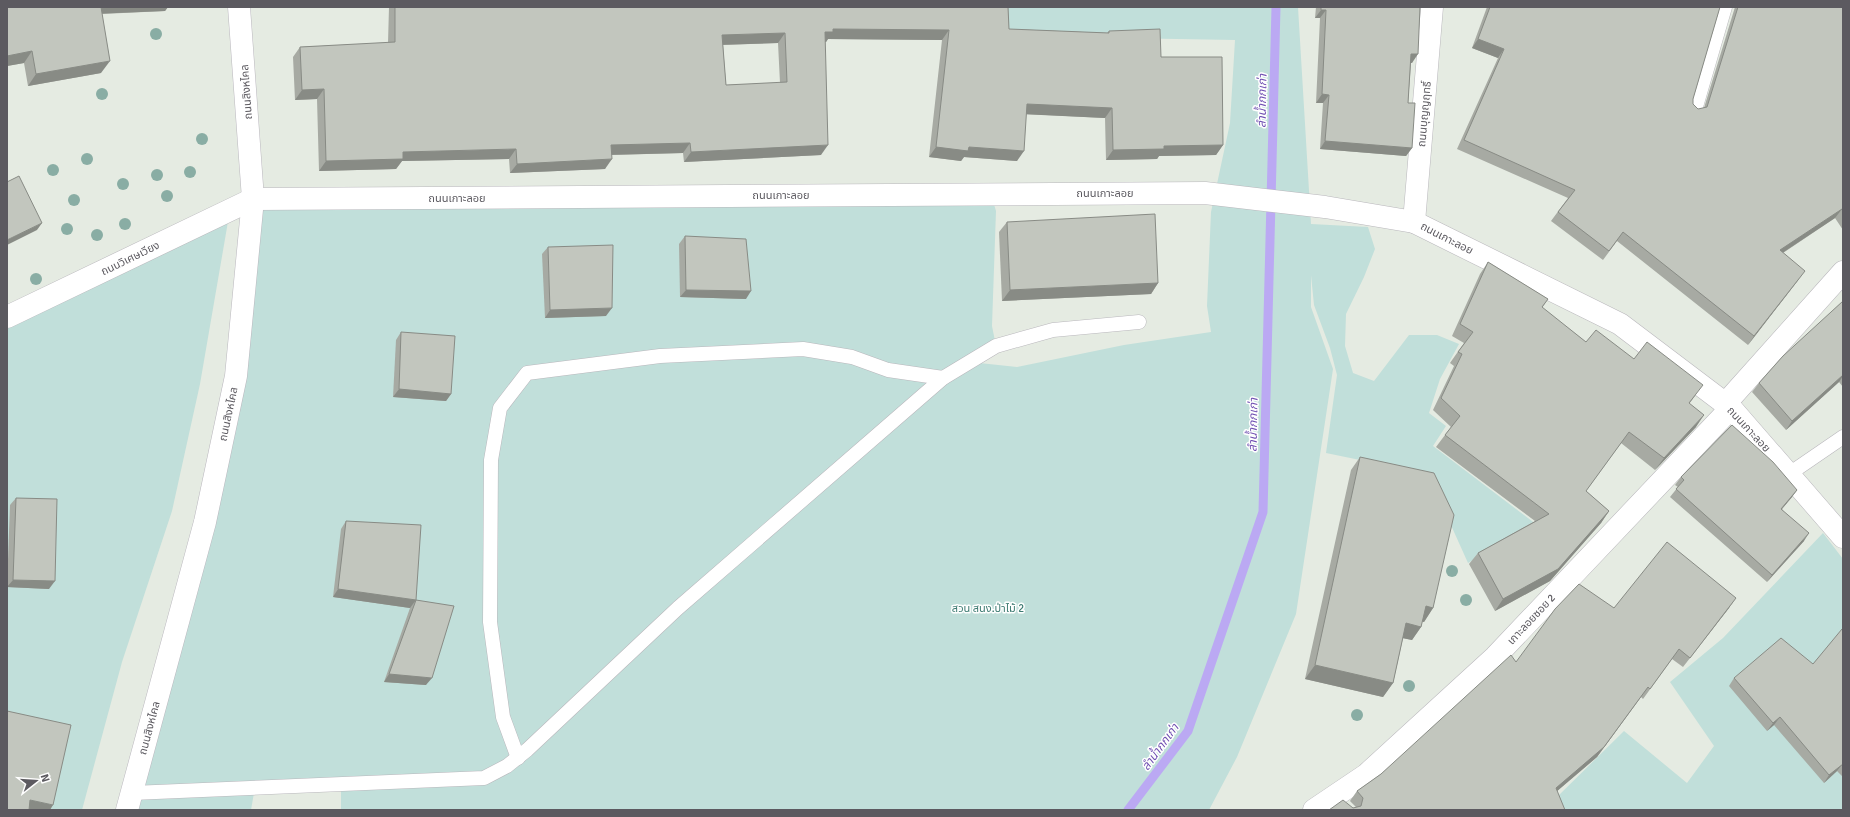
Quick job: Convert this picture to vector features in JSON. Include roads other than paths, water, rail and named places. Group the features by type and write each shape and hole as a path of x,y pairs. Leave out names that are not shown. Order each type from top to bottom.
{"street":[{"name":"ถนนสิงหไคล","path":"130,801 205,522 236,376 253,199 239,7"},
{"name":"ถนนบุญญฤทธิ์","path":"1414,222 1432,7"},
{"name":"ถนนเกาะลอย","path":"253,199 1205,193 1324,207 1414,222 1620,324 1728,406 1843,537"},
{"name":"ถนนวิเศษเวียง","path":"7,317 253,199"},
{"name":"เกาะลอยซอย 2","path":"1314,810 1338,801 1495,657 1728,406 1843,272"}],"lane":[{"path":"1695,110 1725,7"},
{"path":"130,801 484,778 507,766 518,758 678,608 943,378 996,346 1053,330 1139,322"},
{"path":"518,758 503,717 490,622 491,460 500,408 527,373 660,356 803,350 852,357 888,370 943,378"},
{"path":"1789,474 1843,436"}],"waterway":[{"name":"ลำน้ำกกเก่า","path":"1128,810 1188,731 1263,512 1276,7"}],"park label":[{"name":"สวน สนง.ป่าไม้ 2","path":"988,608"}]}
